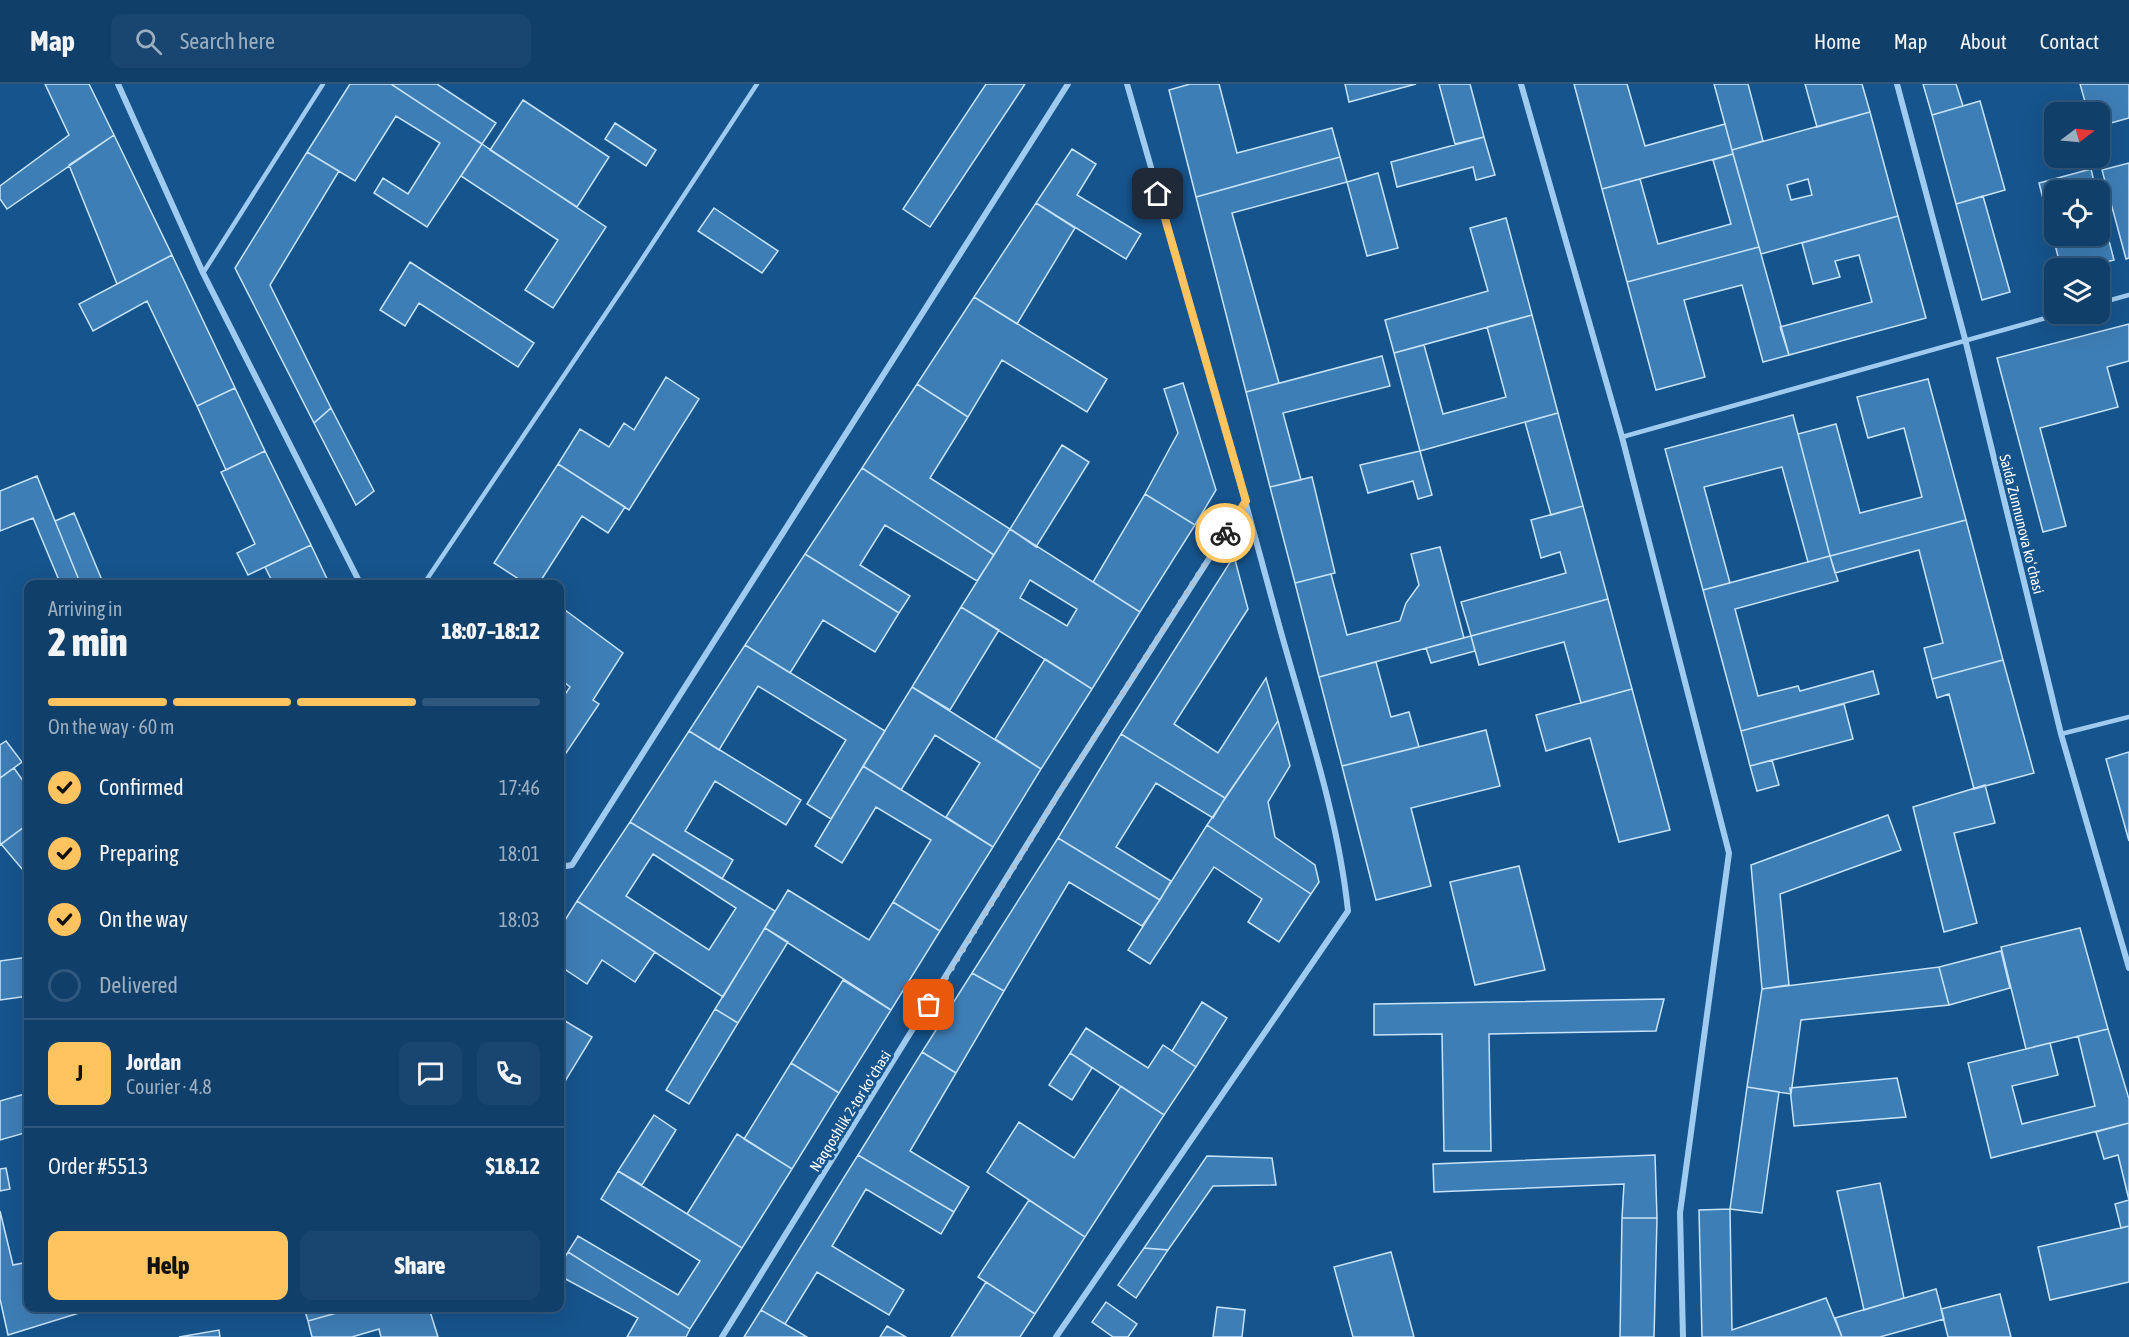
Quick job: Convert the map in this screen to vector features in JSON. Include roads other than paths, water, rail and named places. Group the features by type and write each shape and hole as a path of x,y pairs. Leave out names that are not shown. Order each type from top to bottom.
{"street":[{"path":"118,84 203,273 358,580"},
{"path":"564,866 572,865 1068,84"},
{"path":"1056,1337 1348,911 1344,874 1331,819 1246,501 1127,84"},
{"path":"1521,84 1622,437 1729,853 1680,1213 1683,1337"},
{"name":"Saida Zunnunova koʻchasi","path":"1897,84 1965,339 2061,734 2129,968"},
{"name":"Naqqoshlik 2-tor koʻchasi","path":"722,1337 1059,793 1246,501"}],"lane":[{"path":"203,273 323,84"},
{"path":"426,580 757,84"},
{"path":"2110,300 2129,295"},
{"path":"1622,437 2044,318"},
{"path":"2061,734 2129,717"}]}
